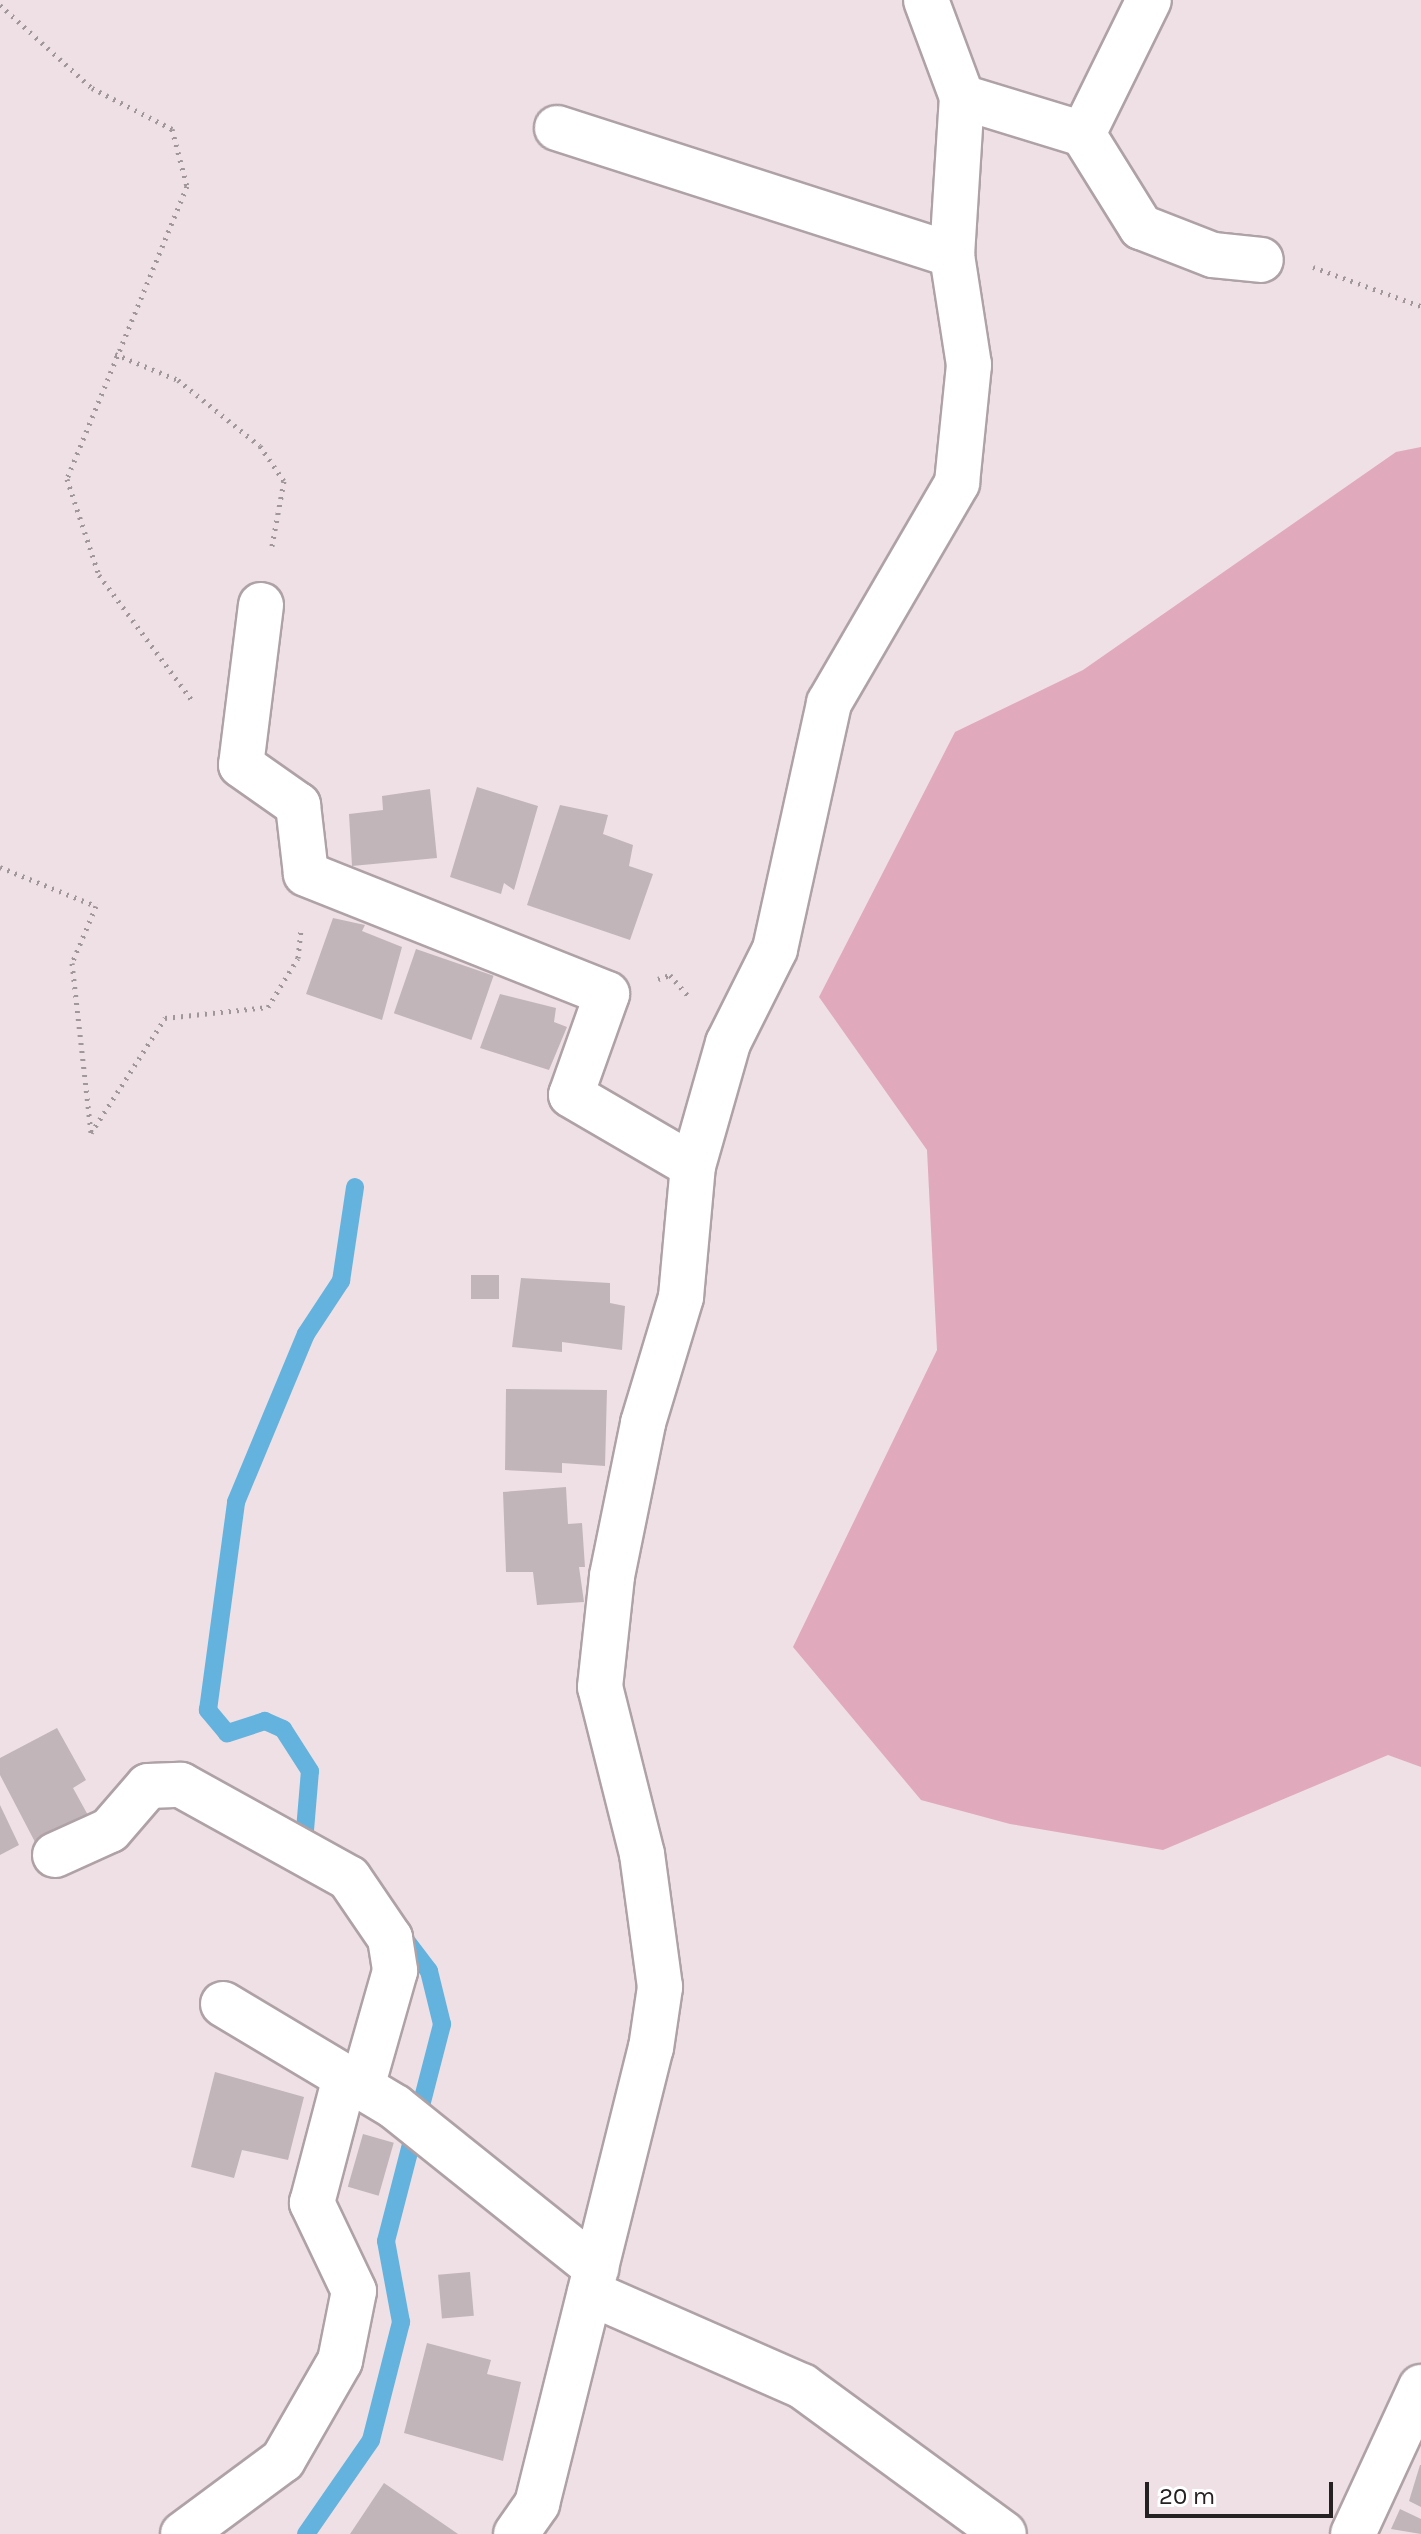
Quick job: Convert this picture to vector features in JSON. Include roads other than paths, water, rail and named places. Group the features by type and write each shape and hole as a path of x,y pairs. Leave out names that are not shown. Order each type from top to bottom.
{"street":[{"path":"516,2534 537,2504 651,2048 660,1987 642,1854 600,1687 612,1576 643,1423 681,1297 693,1166 728,1043 775,949 829,703 957,483 969,365 952,255 962,97 926,0"},
{"path":"1083,134 1149,0"},
{"path":"962,97 1083,134 1141,227 1213,255 1261,260"},
{"path":"557,128 952,255"},
{"path":"261,605 241,765 298,805 306,874 607,994 571,1095 693,1166"},
{"path":"55,1855 110,1830 148,1786 181,1785 349,1878 390,1938 395,1971 368,2090 312,2203 354,2291 340,2361 283,2460 183,2534"},
{"path":"223,2004 368,2090 435,2137 593,2280 802,2386 1004,2534"},
{"path":"1353,2534 1421,2387"}],"waterway":[{"path":"313,1848 304,1842 310,1771 283,1729 265,1721 227,1733 208,1710 236,1502 306,1334 341,1281 355,1187"},
{"path":"306,2534 371,2440 401,2322 386,2241 442,2024 429,1971 401,1934"}]}
